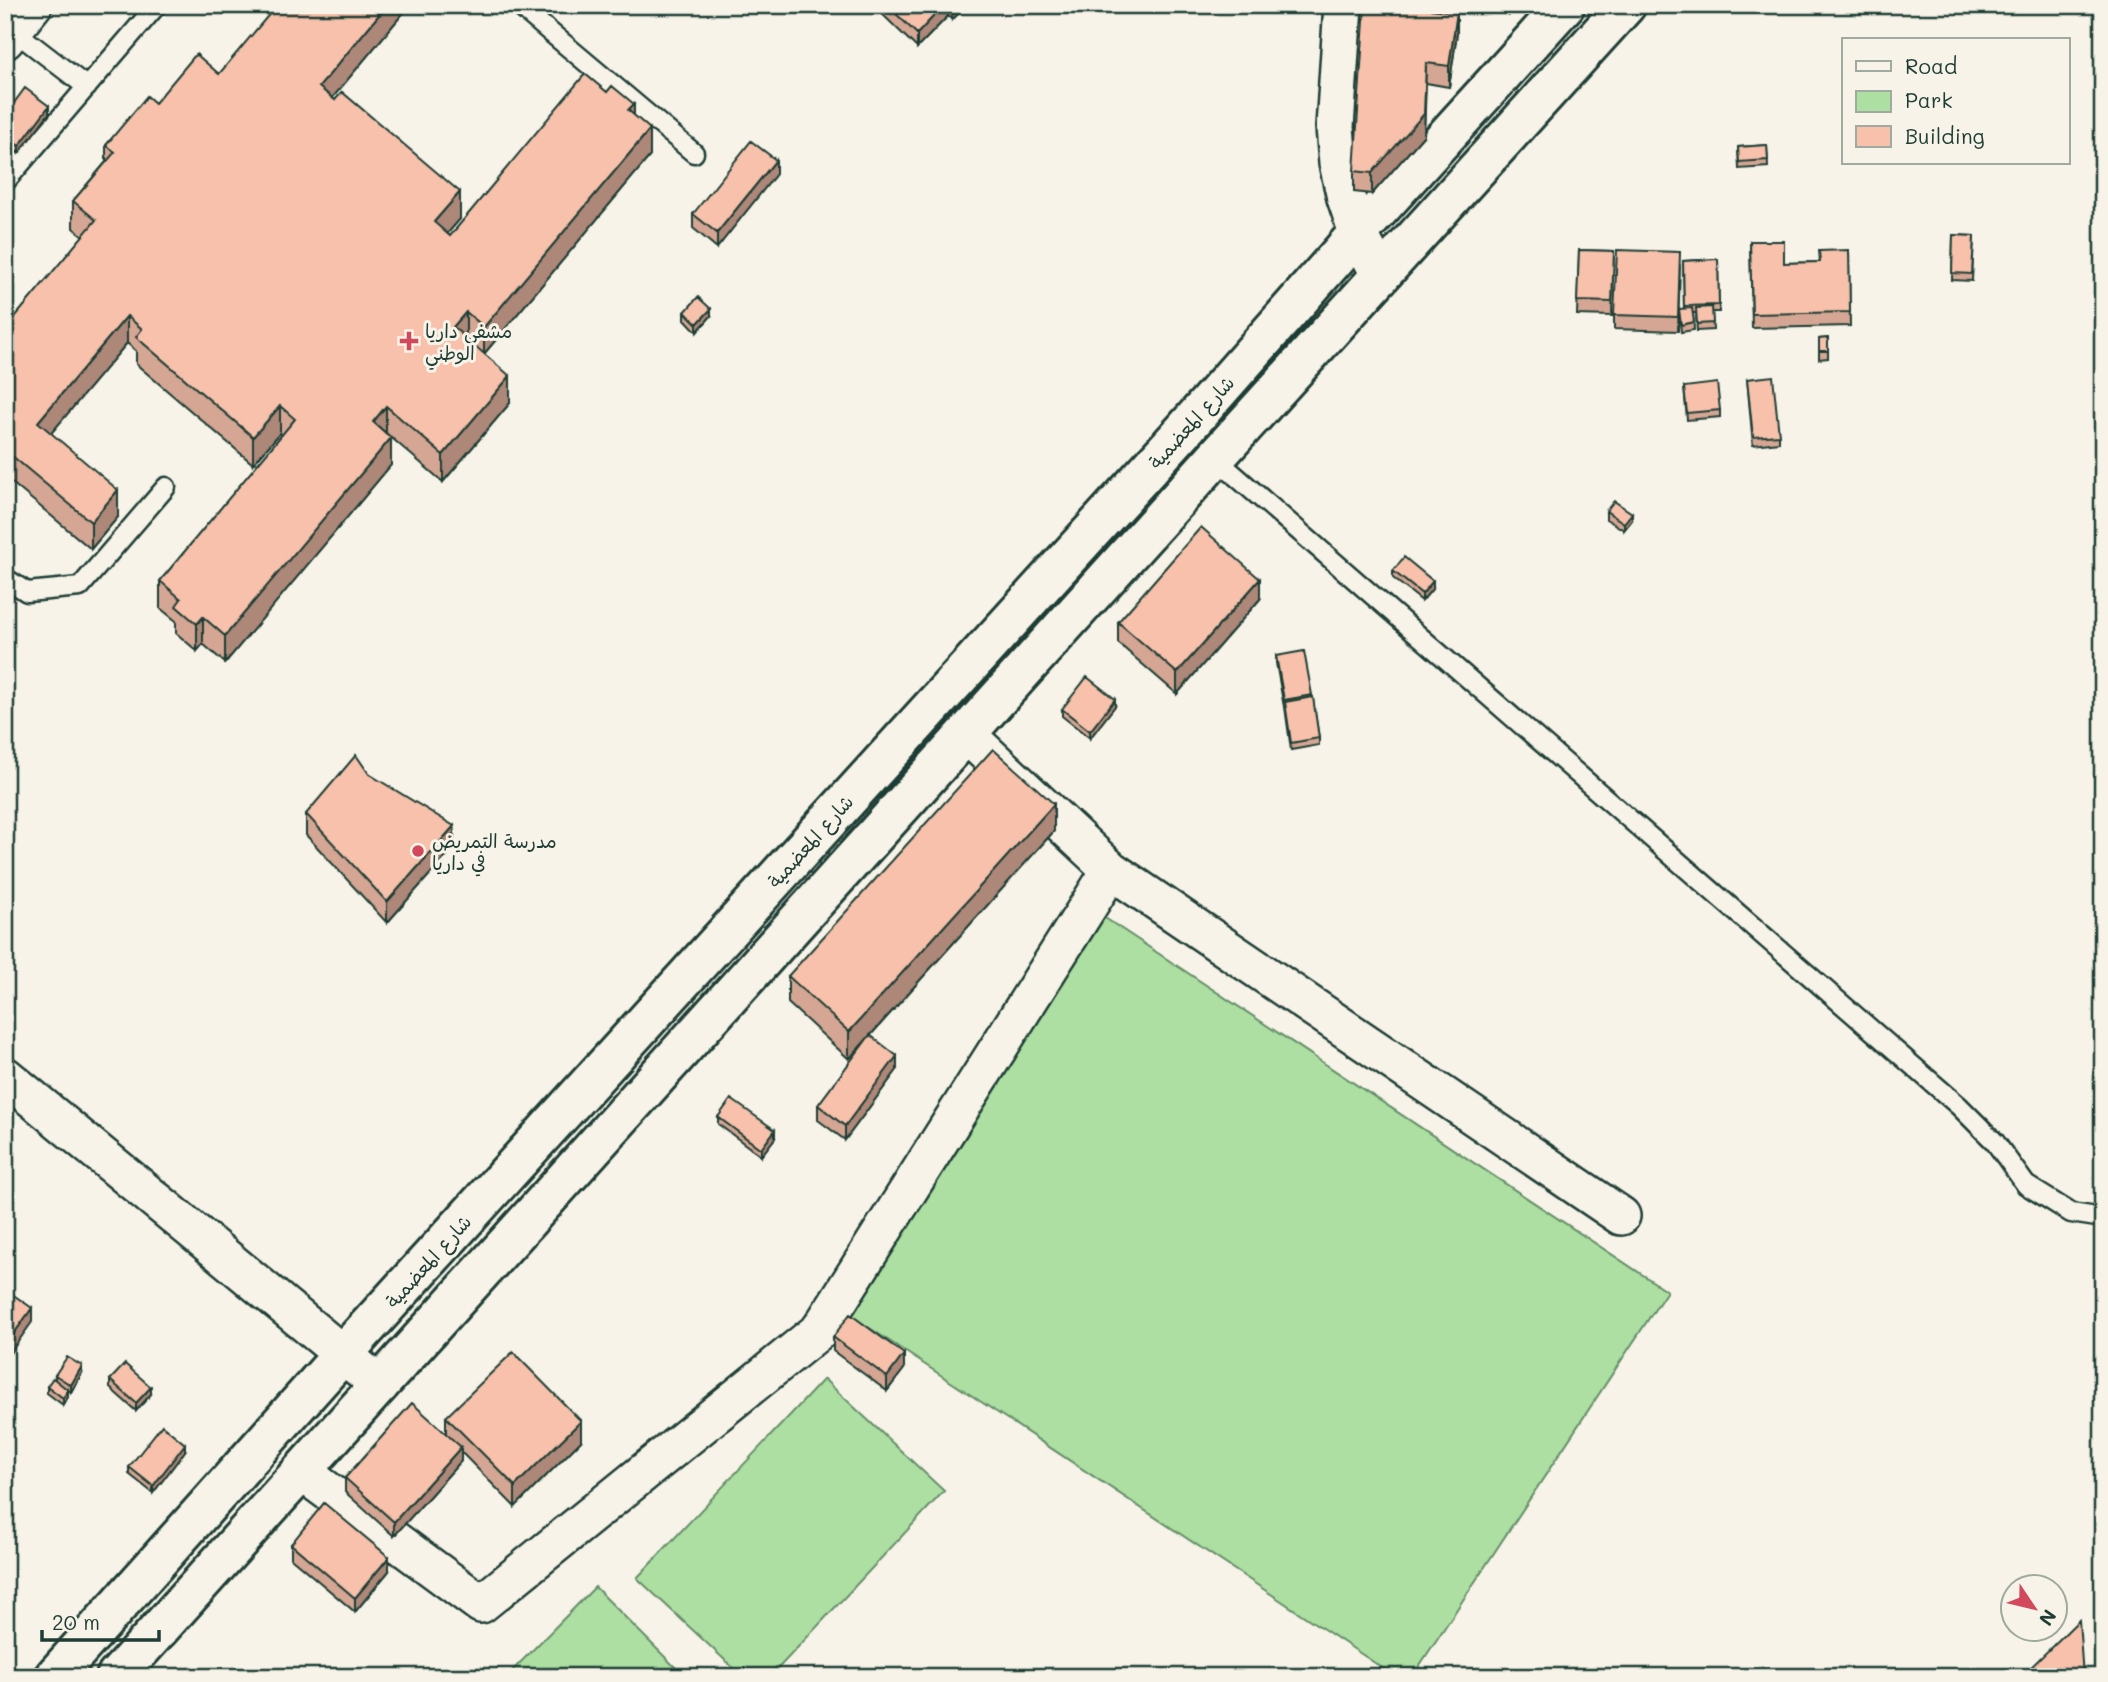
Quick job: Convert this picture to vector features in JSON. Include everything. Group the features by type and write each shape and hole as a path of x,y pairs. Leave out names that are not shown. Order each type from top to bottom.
{"main road":[{"name":"شارع المعضمية","path":"68,1672 342,1355 1185,429 1565,5"},
{"path":"116,1677 1626,5"},
{"path":"632,1037 666,1067"}],"street":[{"path":"1343,5 1335,127 1338,163 1358,233 1381,276"},
{"path":"966,734 1111,870 1620,1216"},
{"path":"302,1472 481,1604 820,1331 1111,870"},
{"path":"5,1076 380,1385"}],"lane":[{"path":"5,182 157,5"},
{"path":"518,5 694,153"},
{"path":"17,25 87,87"},
{"path":"1215,458 1959,1106 1995,1142 2026,1185 2071,1213 2103,1218"},
{"path":"5,578 27,593 80,587 166,487"}],"green space":[{"path":"1102,916 1667,1291 1412,1677 1396,1677 841,1309"},
{"path":"824,1379 944,1491 770,1677 743,1677 637,1578"},
{"path":"595,1587 685,1677 506,1677"}],"building":[{"path":"277,5 387,5 319,87 335,100 342,92 460,192 434,222 450,236 585,74 607,92 612,86 634,104 628,110 650,129 484,327 466,312 453,327 510,376 443,455 386,406 373,422 391,438 225,636 203,617 197,624 176,606 181,599 160,581 295,419 280,406 253,437 136,337 142,329 127,316 38,422 118,490 91,522 5,450 5,329 96,220 73,201 115,152 106,145 147,96 155,103 196,54 219,74"},
{"path":"887,5 944,5 917,34"},
{"path":"1365,5 1431,5 1431,9 1457,12 1449,66 1426,63 1424,114 1372,173 1354,171"},
{"path":"25,88 49,106 19,146 5,135 5,115"},
{"path":"751,141 776,160 717,233 693,214"},
{"path":"1767,145 1768,160 1739,162 1738,147"},
{"path":"1953,235 1974,236 1972,274 1952,273"},
{"path":"1750,241 1784,241 1784,263 1820,262 1819,251 1849,250 1850,312 1752,314"},
{"path":"1579,250 1614,251 1612,302 1577,301"},
{"path":"1617,250 1680,252 1678,317 1614,315"},
{"path":"1718,259 1719,305 1684,306 1683,261"},
{"path":"698,297 711,309 697,324 685,312"},
{"path":"1712,307 1713,323 1697,324 1696,308"},
{"path":"1692,308 1694,322 1681,325 1679,309"},
{"path":"1828,338 1828,351 1819,351 1819,339"},
{"path":"1773,376 1779,435 1753,437 1747,379"},
{"path":"1717,383 1720,410 1687,413 1684,387"},
{"path":"1614,501 1632,513 1624,523 1606,511"},
{"path":"1201,527 1260,579 1177,673 1118,622"},
{"path":"1404,557 1433,581 1422,594 1393,571"},
{"path":"1304,651 1312,695 1284,700 1276,656"},
{"path":"1087,677 1115,699 1090,731 1062,709"},
{"path":"1313,697 1319,738 1291,743 1285,702"},
{"path":"993,749 1054,804 849,1032 788,976"},
{"path":"356,755 369,774 454,826 387,902 306,814"},
{"path":"870,1035 897,1056 845,1126 818,1105"},
{"path":"731,1099 775,1130 761,1149 718,1117"},
{"path":"5,1289 32,1308 5,1346"},
{"path":"850,1314 904,1354 887,1377 833,1337"},
{"path":"513,1352 581,1421 515,1486 446,1417"},
{"path":"67,1357 82,1366 71,1385 55,1375"},
{"path":"125,1364 151,1387 136,1403 110,1380"},
{"path":"53,1378 68,1390 63,1398 47,1386"},
{"path":"412,1403 461,1447 394,1522 345,1478"},
{"path":"162,1425 185,1444 153,1486 129,1467"},
{"path":"324,1503 389,1557 355,1598 291,1544"},
{"path":"2079,1620 2083,1677 2021,1677 2055,1644 2070,1644 2070,1629"}],"place":[{"name":"مشفى داريا الوطني","path":"409,341"},
{"name":"مدرسة التمريض في داريا","path":"418,851"}]}
